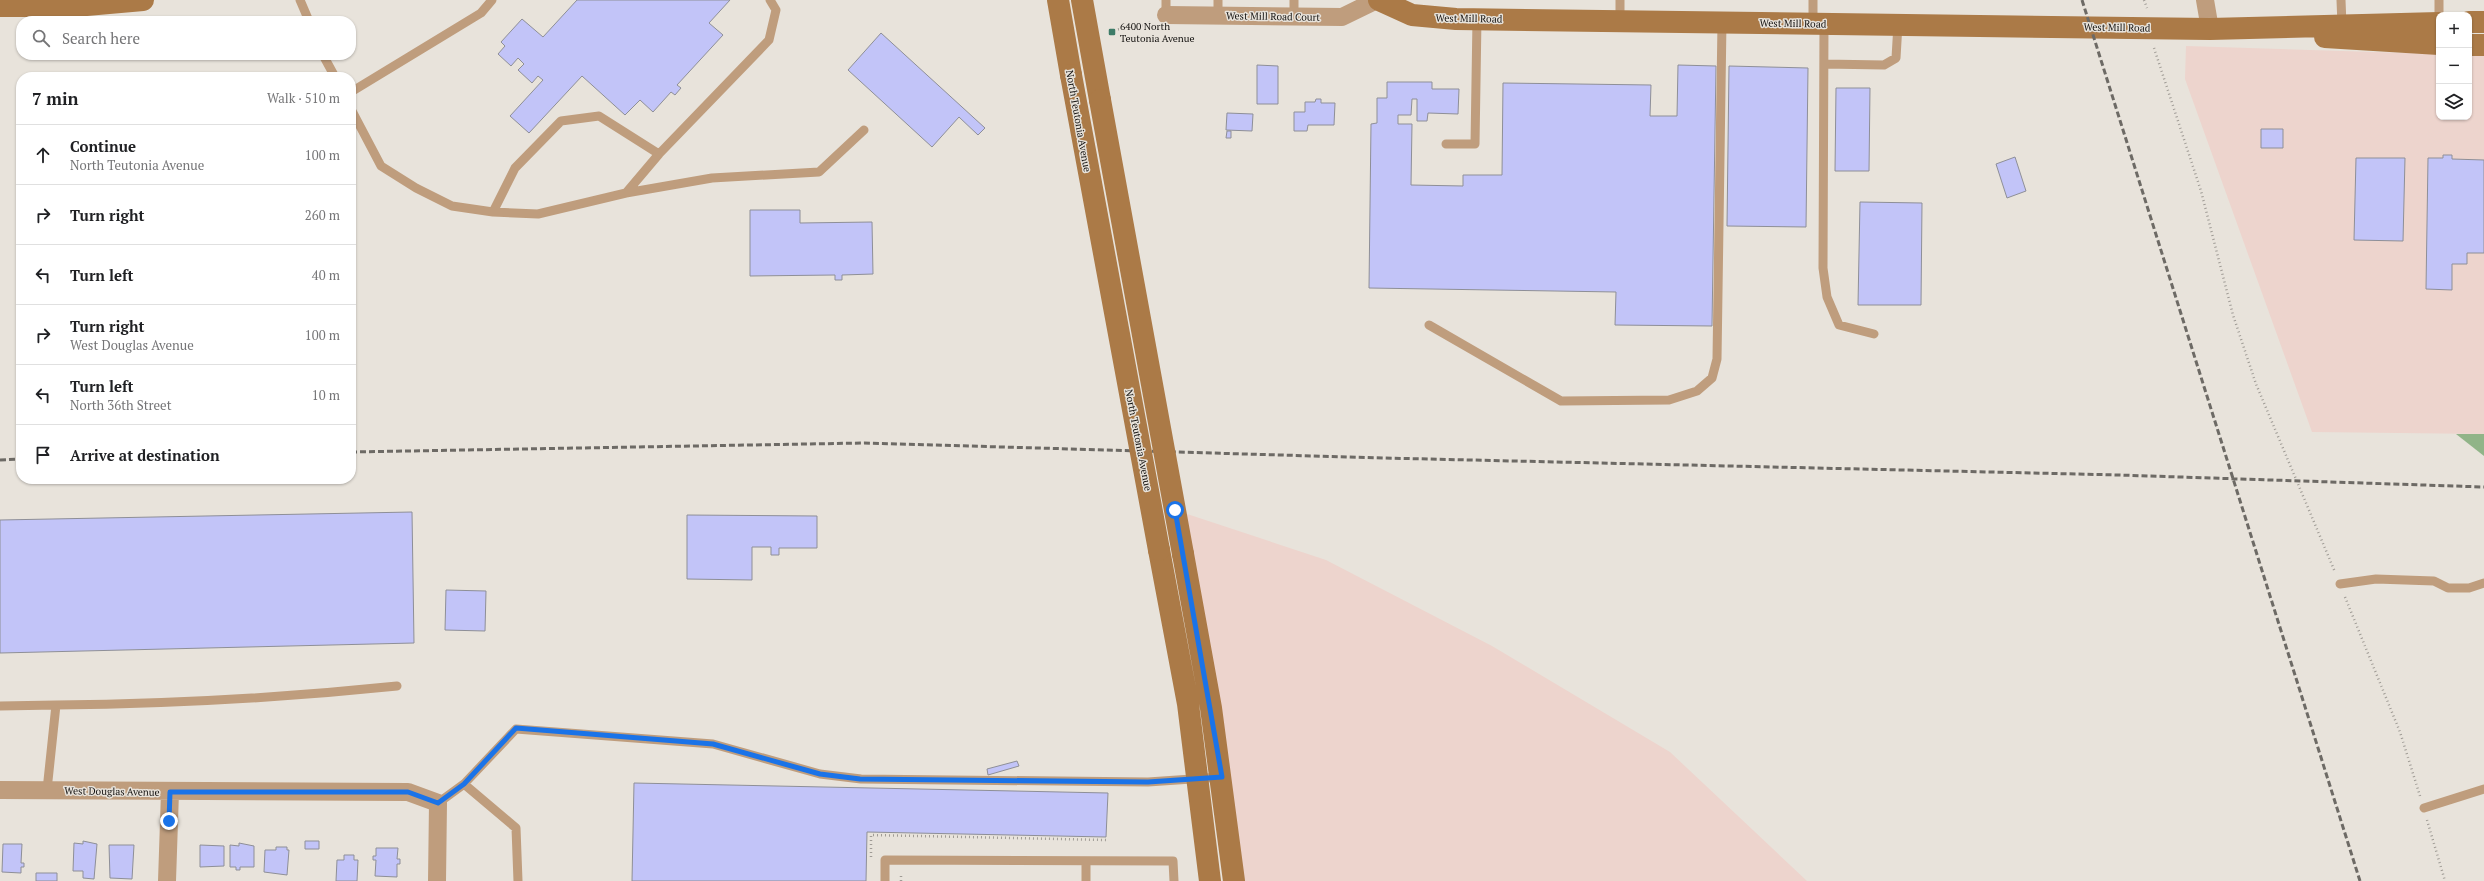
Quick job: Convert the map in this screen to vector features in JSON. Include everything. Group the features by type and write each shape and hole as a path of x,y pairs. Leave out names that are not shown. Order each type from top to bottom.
{"main road":[{"name":"North Teutonia Avenue","path":"1058,0 1188,704 1210,881"},
{"path":"1082,0 1222,777 1234,881"},
{"name":"West Mill Road","path":"1378,0 1412,15 1437,18 1477,19 1620,10 1722,22 2210,28 2436,22"},
{"path":"0,6 75,6 129,1"},
{"path":"2472,22 2484,22"},
{"name":"West Mill Road","path":"2210,28 2436,44"},
{"path":"2472,45 2484,46"}],"street":[{"name":"West Mill Road Court","path":"1166,7 1294,8 1342,17 1378,0"},
{"path":"2205,0 2210,28"},
{"name":"West Douglas Avenue","path":"0,790 408,792 438,803"},
{"path":"167,881 170,792"},
{"path":"437,881 438,803"}],"lane":[{"path":"300,0 307,16"},
{"path":"356,89 481,13 492,0"},
{"path":"626,193 659,154 769,40 776,10 770,0"},
{"path":"1813,0 1824,64 1823,268 1827,296 1839,325 1874,334"},
{"path":"2341,0 2342,25"},
{"path":"2439,0 2439,12"},
{"path":"1446,144 1475,144 1477,19"},
{"path":"1429,325 1561,401 1669,400 1697,391 1712,378 1718,359 1722,22"},
{"path":"1824,64 1884,65 1891,63 1896,58 1898,24"},
{"path":"326,60 332,72"},
{"path":"493,212 516,168 561,121 599,116 659,154"},
{"path":"356,118 381,166 416,188 452,206 493,212 538,214 626,193 712,178 819,172 864,130"},
{"path":"2340,584 2376,580 2434,581 2448,588 2469,588 2484,583"},
{"path":"0,706 184,703 297,697 397,686"},
{"path":"47,790 56,705"},
{"path":"438,803 464,784 516,728 713,744 820,774 860,779 1148,782 1222,777"},
{"path":"464,784 516,828 518,881"},
{"path":"2424,808 2484,789"},
{"path":"885,881 885,860 1173,861 1174,881"},
{"path":"1086,861 1086,881"}],"path":[{"path":"2144,0 2148,10"},
{"path":"1114,30 1144,25 1166,7"},
{"path":"2152,43 2201,191 2233,315 2253,377 2400,732 2445,881"},
{"path":"871,866 872,835 1106,840"}],"shaded area":[{"path":"2186,46 2436,54 2436,120 2472,120 2472,55 2484,56 2484,434 2312,432 2185,79"},
{"path":"1175,510 1326,560 1492,646 1670,752 1807,881 1234,881"}],"green space":[{"path":"2456,434 2484,434 2484,456"}],"building":[{"path":"577,0 730,0 709,23 723,35 677,85 681,88 675,95 671,92 653,112 640,100 625,115 582,76 529,133 510,116 543,80 538,76 532,83 518,70 524,64 518,58 511,66 498,54 505,46 501,42 522,19 543,37"},
{"path":"881,33 985,128 978,135 959,117 932,147 848,70"},
{"path":"1257,65 1278,66 1278,104 1257,104"},
{"path":"1678,65 1716,66 1712,326 1615,325 1616,292 1369,288 1371,124 1377,123 1377,98 1387,98 1387,82 1432,82 1432,89 1459,89 1458,114 1428,113 1427,121 1417,121 1417,99 1412,99 1411,115 1398,115 1398,124 1412,124 1411,185 1463,186 1463,175 1502,175 1503,83 1651,85 1650,116 1677,116"},
{"path":"1729,66 1808,68 1806,227 1727,226"},
{"path":"1836,88 1870,88 1869,171 1835,171"},
{"path":"1316,99 1321,99 1321,103 1335,103 1334,125 1308,125 1307,131 1294,131 1294,112 1305,112 1305,102 1315,102"},
{"path":"1227,113 1253,114 1252,131 1226,130"},
{"path":"2261,129 2283,129 2283,148 2261,148"},
{"path":"1227,131 1231,131 1231,138 1226,138"},
{"path":"2443,155 2452,155 2452,159 2484,160 2484,253 2467,253 2467,264 2452,264 2452,290 2426,289 2428,158 2443,158"},
{"path":"2015,157 2026,191 2007,198 1996,164"},
{"path":"2356,158 2405,158 2403,241 2354,240"},
{"path":"1860,202 1922,203 1921,305 1858,305"},
{"path":"750,210 800,210 800,223 872,222 873,274 842,275 842,280 835,280 835,275 750,276"},
{"path":"412,512 414,643 0,653 0,520"},
{"path":"687,515 817,516 817,548 779,548 779,555 771,555 771,547 752,547 752,580 687,579"},
{"path":"446,590 486,591 485,631 445,630"},
{"path":"1017,761 1019,766 988,775 987,769"},
{"path":"634,783 1108,793 1106,837 867,832 866,881 632,881"},
{"path":"83,841 97,844 94,879 83,878 83,871 73,871 74,843 83,844"},
{"path":"305,841 319,841 319,849 305,849"},
{"path":"239,843 254,846 254,867 240,867 240,870 236,870 236,867 230,867 230,845 239,846"},
{"path":"3,844 22,844 21,863 24,863 24,867 21,867 21,873 2,872"},
{"path":"109,845 134,845 132,879 110,878"},
{"path":"200,845 224,846 224,866 200,867"},
{"path":"276,847 287,847 287,850 289,850 287,875 264,872 265,850 276,850"},
{"path":"376,848 398,848 397,859 400,859 400,864 397,864 397,877 375,876 376,860 373,860 373,856 376,856"},
{"path":"344,855 354,855 354,860 358,860 357,881 336,881 337,860 344,860"},
{"path":"36,873 57,873 57,881 36,881"}],"railway":[{"path":"2082,0 2360,881"},
{"path":"356,452 864,443 1384,458 2119,475 2484,487"},
{"path":"0,460 16,459"}],"place":[{"name":"6400 North Teutonia Avenue","path":"1112,32"}],"route":[{"path":"169,821 170,792 408,792 438,803 464,784 516,728 713,744 820,774 860,779 1148,782 1222,777 1198,630 1175,510"}]}
